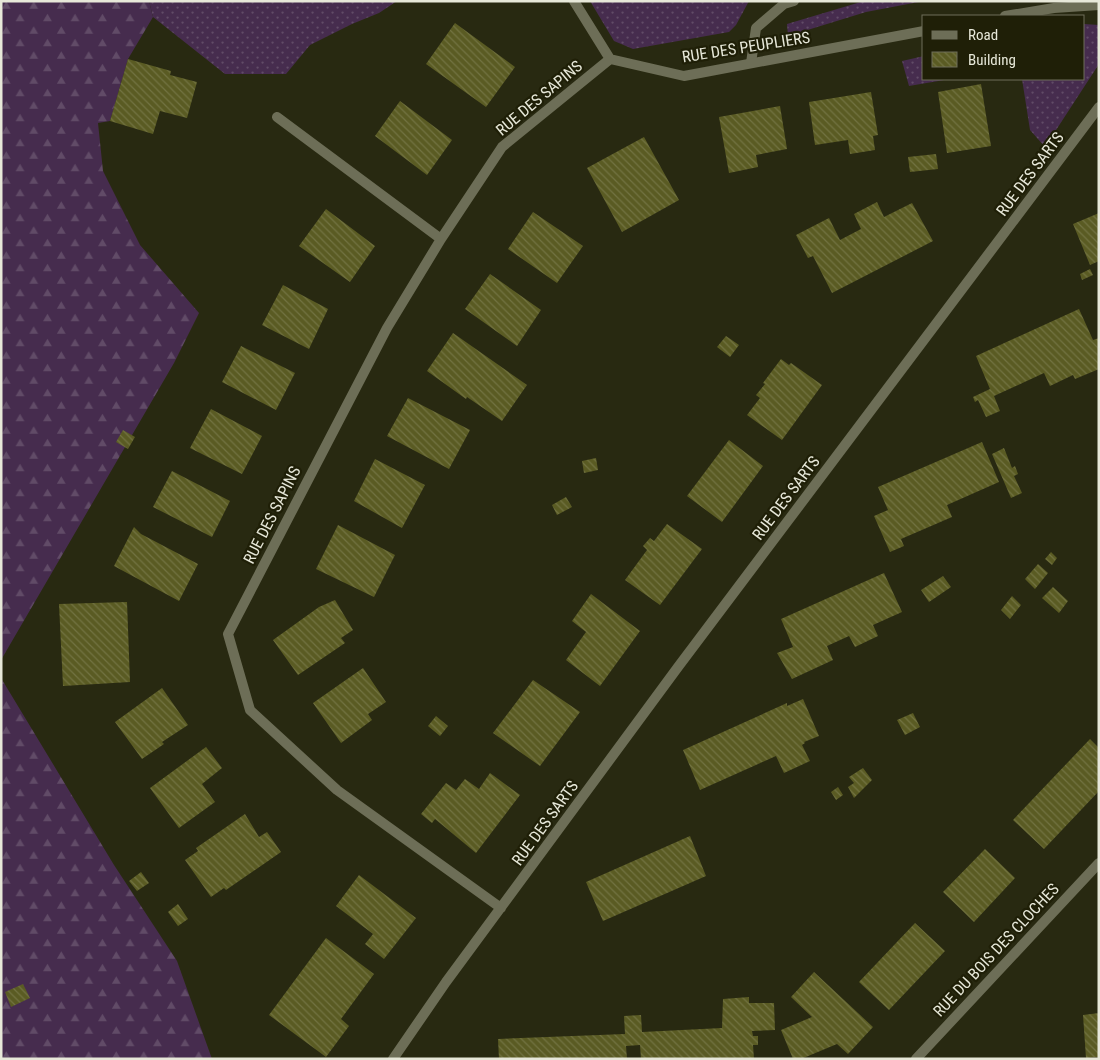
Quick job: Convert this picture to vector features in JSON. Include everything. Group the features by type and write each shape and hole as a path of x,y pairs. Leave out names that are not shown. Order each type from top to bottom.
{"street":[{"path":"574,1 610,58"},
{"path":"751,63 756,28 784,4 794,1"},
{"path":"1010,15 1057,5 1099,5"},
{"name":"RUE DES PEUPLIERS","path":"610,58 684,76 922,31"},
{"name":"RUE DES SAPINS","path":"501,908 338,790 250,710 228,634 387,328 441,239 502,147 610,58"},
{"name":"RUE DES SARTS","path":"393,1059 678,667 1099,107"},
{"path":"276,117 441,239"},
{"name":"RUE DU BOIS DES CLOCHES","path":"916,1059 1099,863"}],"green space":[{"path":"1,1 149,1 153,17 128,59 110,121 98,123 103,171 140,245 199,313 174,363 1,660"},
{"path":"149,1 397,1 379,13 310,45 286,74 225,74 153,17"},
{"path":"590,1 749,1 736,25 729,32 633,49 614,41"},
{"path":"864,1 924,1 866,12 788,36 787,24"},
{"path":"1085,24 1099,25 1099,64 1045,147 1030,130 1022,80 1085,80"},
{"path":"922,56 922,80 944,80 909,86 902,61"},
{"path":"1,678 114,865 177,961 212,1059 1,1059"}],"building":[{"path":"455,23 515,67 486,107 426,64"},
{"path":"128,59 171,71 170,75 197,82 187,118 160,111 153,134 110,121"},
{"path":"981,84 991,146 947,153 938,92"},
{"path":"871,92 878,135 873,136 875,150 850,154 848,140 815,145 809,102"},
{"path":"400,101 452,140 427,175 375,136"},
{"path":"780,106 787,149 756,155 758,167 729,173 719,117"},
{"path":"644,137 679,200 622,232 587,168"},
{"path":"936,154 938,169 910,172 908,157"},
{"path":"877,202 884,217 912,203 933,241 832,293 813,256 808,258 796,235 829,218 840,240 861,229 854,214"},
{"path":"326,209 375,246 350,282 299,246"},
{"path":"533,212 583,246 557,283 508,249"},
{"path":"1099,213 1099,261 1090,265 1073,224"},
{"path":"1090,269 1093,275 1082,280 1080,274"},
{"path":"490,274 541,310 517,346 465,309"},
{"path":"283,285 328,309 309,349 262,325"},
{"path":"1079,309 1093,340 1099,338 1099,369 1075,379 1073,375 1050,386 1044,373 994,396 1000,411 986,417 978,400 975,402 973,397 990,389 976,356"},
{"path":"453,333 527,385 502,421 467,397 466,399 427,371"},
{"path":"726,336 739,345 730,357 717,347"},
{"path":"241,346 295,373 276,410 222,382"},
{"path":"781,359 789,365 791,363 822,385 782,440 747,415 760,398 756,395 765,384 763,383"},
{"path":"408,398 470,430 449,469 387,436"},
{"path":"211,409 262,436 242,474 190,448"},
{"path":"123,430 135,437 128,449 116,442"},
{"path":"729,440 763,466 722,522 687,496"},
{"path":"982,442 999,482 947,505 952,517 901,539 904,546 890,552 874,516 888,510 878,487"},
{"path":"1004,448 1012,468 1015,466 1018,474 1014,476 1022,493 1011,498 992,454"},
{"path":"596,458 598,470 584,473 582,461"},
{"path":"375,459 425,485 402,528 354,501"},
{"path":"172,471 230,501 212,537 153,507"},
{"path":"566,497 572,507 557,515 552,505"},
{"path":"667,524 702,549 660,605 625,580 647,550 643,546 650,538 654,541"},
{"path":"338,525 395,555 374,597 316,569"},
{"path":"134,527 141,534 198,564 179,601 114,566"},
{"path":"1051,552 1057,558 1052,565 1045,559"},
{"path":"1038,564 1048,573 1035,589 1025,579"},
{"path":"884,573 902,612 873,625 878,636 855,647 849,636 827,646 833,660 792,679 777,653 793,647 781,619"},
{"path":"943,576 951,587 929,602 921,590"},
{"path":"1053,587 1068,601 1059,613 1042,598"},
{"path":"591,594 640,631 600,686 566,660 586,632 572,621"},
{"path":"1012,596 1021,605 1010,619 1001,610"},
{"path":"335,600 353,630 341,638 345,643 298,675 273,640 319,607"},
{"path":"127,602 130,682 63,686 59,604"},
{"path":"363,668 386,702 368,714 372,720 341,743 313,703"},
{"path":"533,680 580,712 540,766 493,733"},
{"path":"162,688 188,725 162,742 164,744 142,759 115,722"},
{"path":"803,699 819,736 804,742 802,745 810,761 784,773 776,756 700,790 683,750 787,703 787,706"},
{"path":"913,713 920,727 905,735 897,720"},
{"path":"436,716 448,726 440,736 428,726"},
{"path":"1090,739 1099,748 1099,791 1044,849 1013,820"},
{"path":"206,747 222,768 202,784 215,802 179,828 150,788"},
{"path":"863,768 872,780 854,798 848,787 854,783 849,777"},
{"path":"490,773 520,795 476,853 435,819 432,823 421,814 446,783 456,790 465,779 479,789"},
{"path":"838,787 843,795 836,800 831,792"},
{"path":"245,814 259,837 267,832 281,852 226,890 224,888 211,897 185,860 198,851 196,848"},
{"path":"690,836 706,876 603,921 586,882"},
{"path":"985,849 1015,878 974,922 943,892"},
{"path":"141,872 149,883 137,891 129,881"},
{"path":"359,875 416,918 384,959 365,944 373,934 336,906"},
{"path":"178,904 188,919 178,926 168,912"},
{"path":"915,923 945,951 889,1010 859,982"},
{"path":"326,938 374,974 341,1019 349,1026 326,1057 269,1015"},
{"path":"814,972 873,1027 848,1054 837,1044 801,1059 793,1059 781,1030 812,1017 791,997"},
{"path":"23,984 30,998 11,1007 5,992"},
{"path":"749,997 749,1003 774,1003 775,1030 752,1031 753,1036 758,1036 758,1045 753,1045 754,1059 641,1059 640,1045 626,1046 627,1059 499,1059 498,1039 625,1034 624,1016 641,1015 642,1032 722,1028 723,999"},
{"path":"1099,1013 1099,1057 1086,1058 1083,1015"}]}
